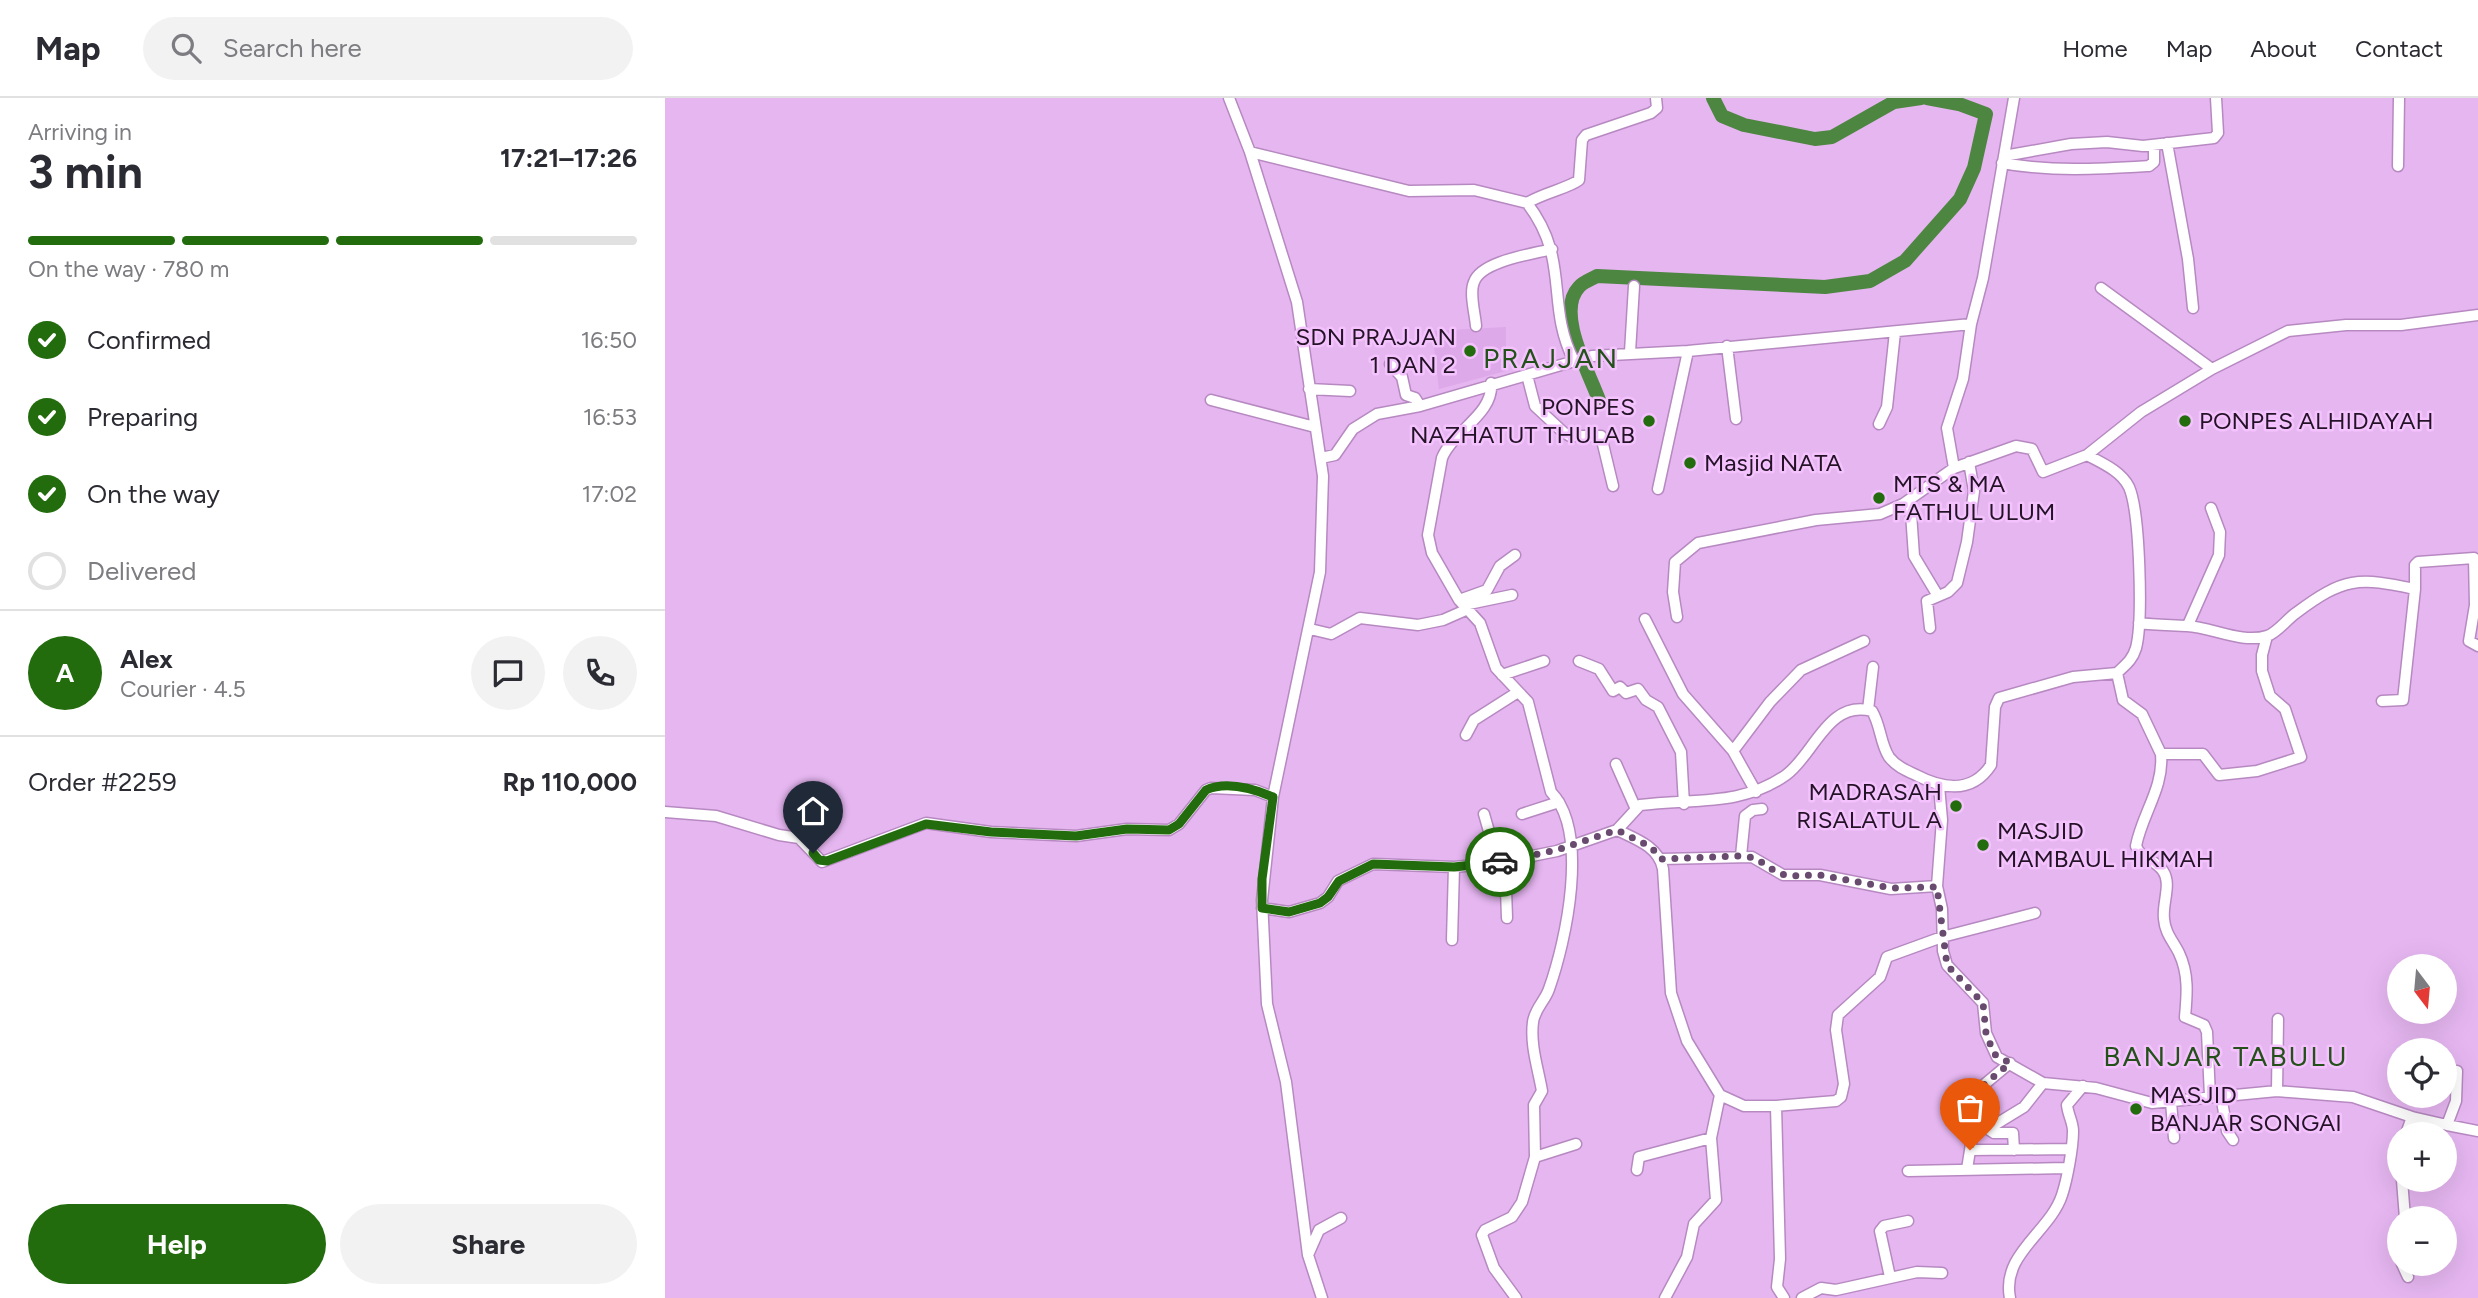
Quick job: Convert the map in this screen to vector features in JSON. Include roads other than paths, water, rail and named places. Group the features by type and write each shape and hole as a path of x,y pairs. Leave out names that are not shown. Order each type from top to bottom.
{"street":[{"path":"1229,98 1250,152 1297,302 1324,491 1320,572 1310,629 1288,715 1262,879 1268,1004 1286,1082 1308,1255 1322,1298"},
{"path":"1527,203 1541,194 1579,180 1582,140 1587,135 1651,113 1657,108 1656,98"},
{"path":"1954,468 1947,428 1963,379 1971,324 1983,278 2015,98"},
{"path":"2003,160 2071,144 2154,145 2216,137 2216,98"},
{"path":"2398,166 2399,98"},
{"path":"2167,143 2188,259 2193,308"},
{"path":"2003,160 2035,169 2078,170 2149,166 2154,162 2154,145"},
{"path":"1250,152 1409,191 1474,190 1527,203 1546,231 1552,249 1560,322 1577,361"},
{"path":"1476,326 1473,286 1476,278 1496,264 1552,249"},
{"path":"1630,352 1635,286"},
{"path":"2101,288 2212,369"},
{"path":"1677,617 1673,592 1675,562 1694,545 1816,520 1870,517 1910,499 1954,468 2020,445 2032,450 2043,472 2087,455 2141,412 2212,369 2288,331 2346,325 2401,325 2478,315"},
{"path":"1321,458 1335,456 1353,429 1377,414 1420,406 1491,383 1592,356 1688,351 1971,324"},
{"path":"1879,424 1887,407 1895,332"},
{"path":"1727,346 1736,419"},
{"path":"1658,489 1688,351"},
{"path":"1389,363 1402,377 1406,395 1415,398 1420,406"},
{"path":"1527,375 1535,406 1563,432 1570,436 1601,436 1613,486"},
{"path":"1491,383 1491,396 1486,404 1446,447 1437,476 1430,523 1431,553 1463,605 1480,623 1496,668 1525,696 1531,708 1551,792 1559,802 1573,845 1562,938 1549,989 1537,1008 1533,1022 1533,1045 1542,1091 1534,1105 1535,1157 1517,1212 1482,1235 1494,1268 1515,1298"},
{"path":"1309,388 1350,391"},
{"path":"1210,400 1315,427"},
{"path":"1868,710 1877,719 1883,745 1897,765 1939,786 1958,787 1975,783 1991,765 1995,707 1999,698 2073,677 2117,673 2129,663 2139,623 2137,529 2130,488 2117,472 2087,455"},
{"path":"1930,628 1926,604 1930,598 1938,596 1957,583 1967,542 1974,491 1969,462"},
{"path":"1910,499 1914,556 1938,596"},
{"path":"2188,625 2221,548 2211,508"},
{"path":"1310,629 1331,634 1360,618 1425,625 1487,590 1500,566 1515,555"},
{"path":"2382,701 2403,700 2415,589 2415,565 2418,562 2473,558 2477,599 2469,641 2478,646"},
{"path":"2139,623 2188,625 2246,637 2267,636 2307,604 2356,580 2415,589"},
{"path":"1463,605 1512,595"},
{"path":"1645,619 1683,694 1733,751 1756,792"},
{"path":"2161,754 2203,754 2219,775 2248,773 2301,757 2285,709 2270,696 2262,671 2267,636"},
{"path":"1733,751 1770,702 1801,670 1864,641"},
{"path":"1502,675 1544,661"},
{"path":"1579,661 1599,669 1612,691 1620,687 1626,693 1638,689 1646,700 1658,707 1683,757 1684,804"},
{"path":"1868,710 1873,667"},
{"path":"2117,673 2123,700 2139,709 2161,754 2162,764 2153,805 2136,846 2141,857 2163,870 2167,881 2163,911 2165,928 2178,951 2187,978 2185,1017 2204,1025 2207,1032 2210,1096"},
{"path":"1466,735 1474,720 1518,692"},
{"path":"1262,908 1289,912 1320,903 1328,897 1339,881 1373,864 1454,867 1502,862 1573,845 1617,830 1635,807 1725,800 1756,792 1793,769 1829,723 1843,714 1868,710"},
{"path":"1616,764 1635,807"},
{"path":"1939,786 1942,830 1937,887 1942,909 1942,937 1947,965 1983,1003 1986,1033 1994,1054 2043,1083 2083,1086 2152,1103 2277,1091 2353,1097 2434,1122"},
{"path":"665,812 716,816 779,835 799,838 822,862 926,824 991,832 1076,836 1127,829 1169,830 1179,824 1211,788 1255,790 1273,797"},
{"path":"1522,814 1559,802"},
{"path":"1741,856 1745,816 1753,810 1762,809"},
{"path":"1483,814 1502,862 1507,918"},
{"path":"1617,830 1651,847 1661,859 1675,1010 1700,1066 1720,1095 1744,1106 1836,1101 1842,1097 1844,1084 1836,1030 1838,1015 1845,1005 1880,977 1887,957 1942,937 2035,913"},
{"path":"1661,859 1741,856 1755,858 1778,873 1789,876 1820,875 1891,888 1937,887"},
{"path":"1453,940 1454,867"},
{"path":"2277,1091 2278,1019"},
{"path":"1967,1169 1980,1088 2010,1063"},
{"path":"2014,1150 2013,1133 1994,1133 1988,1129 2024,1107 2043,1083"},
{"path":"2010,1298 2008,1288 2012,1270 2020,1254 2057,1207 2073,1128 2067,1105 2083,1086"},
{"path":"1665,1298 1687,1257 1694,1224 1716,1200 1711,1138 1720,1095"},
{"path":"2221,1095 2227,1131 2233,1140"},
{"path":"2171,1102 2174,1138"},
{"path":"1776,1106 1780,1259 1777,1287 1784,1298"},
{"path":"2410,1122 2411,1117"},
{"path":"2457,1127 2478,1131"},
{"path":"1637,1170 1639,1157 1711,1138"},
{"path":"1535,1157 1576,1144"},
{"path":"1970,1150 2070,1149"},
{"path":"1908,1171 2066,1168"},
{"path":"1308,1255 1319,1230 1341,1218"},
{"path":"1890,1277 1879,1231 1884,1226 1908,1221"},
{"path":"1802,1298 1821,1288 1836,1290 1917,1272 1942,1273"}],"waterway":[{"path":"1713,98 1722,116 1744,125 1815,139 1832,137 1894,102 1921,98"},
{"path":"1599,400 1576,342 1571,311 1573,298 1579,287 1597,276 1825,287 1870,281 1905,261 1960,199 1974,168 1986,114 1959,104 1927,98"}],"place":[{"name":"SDN PRAJJAN 1 DAN 2","path":"1470,351"},
{"name":"PONPES NAZHATUT THULAB","path":"1649,421"},
{"name":"PONPES ALHIDAYAH","path":"2185,421"},
{"name":"Masjid NATA","path":"1690,463"},
{"name":"MTS & MA FATHUL ULUM","path":"1879,498"},
{"name":"MADRASAH RISALATUL A","path":"1956,806"},
{"name":"MASJID MAMBAUL HIKMAH","path":"1983,845"},
{"name":"MASJID BANJAR SONGAI","path":"2136,1109"}],"district":[{"name":"PRAJJAN","path":"1551,358"},
{"name":"BANJAR TABULU","path":"2226,1056"}]}
